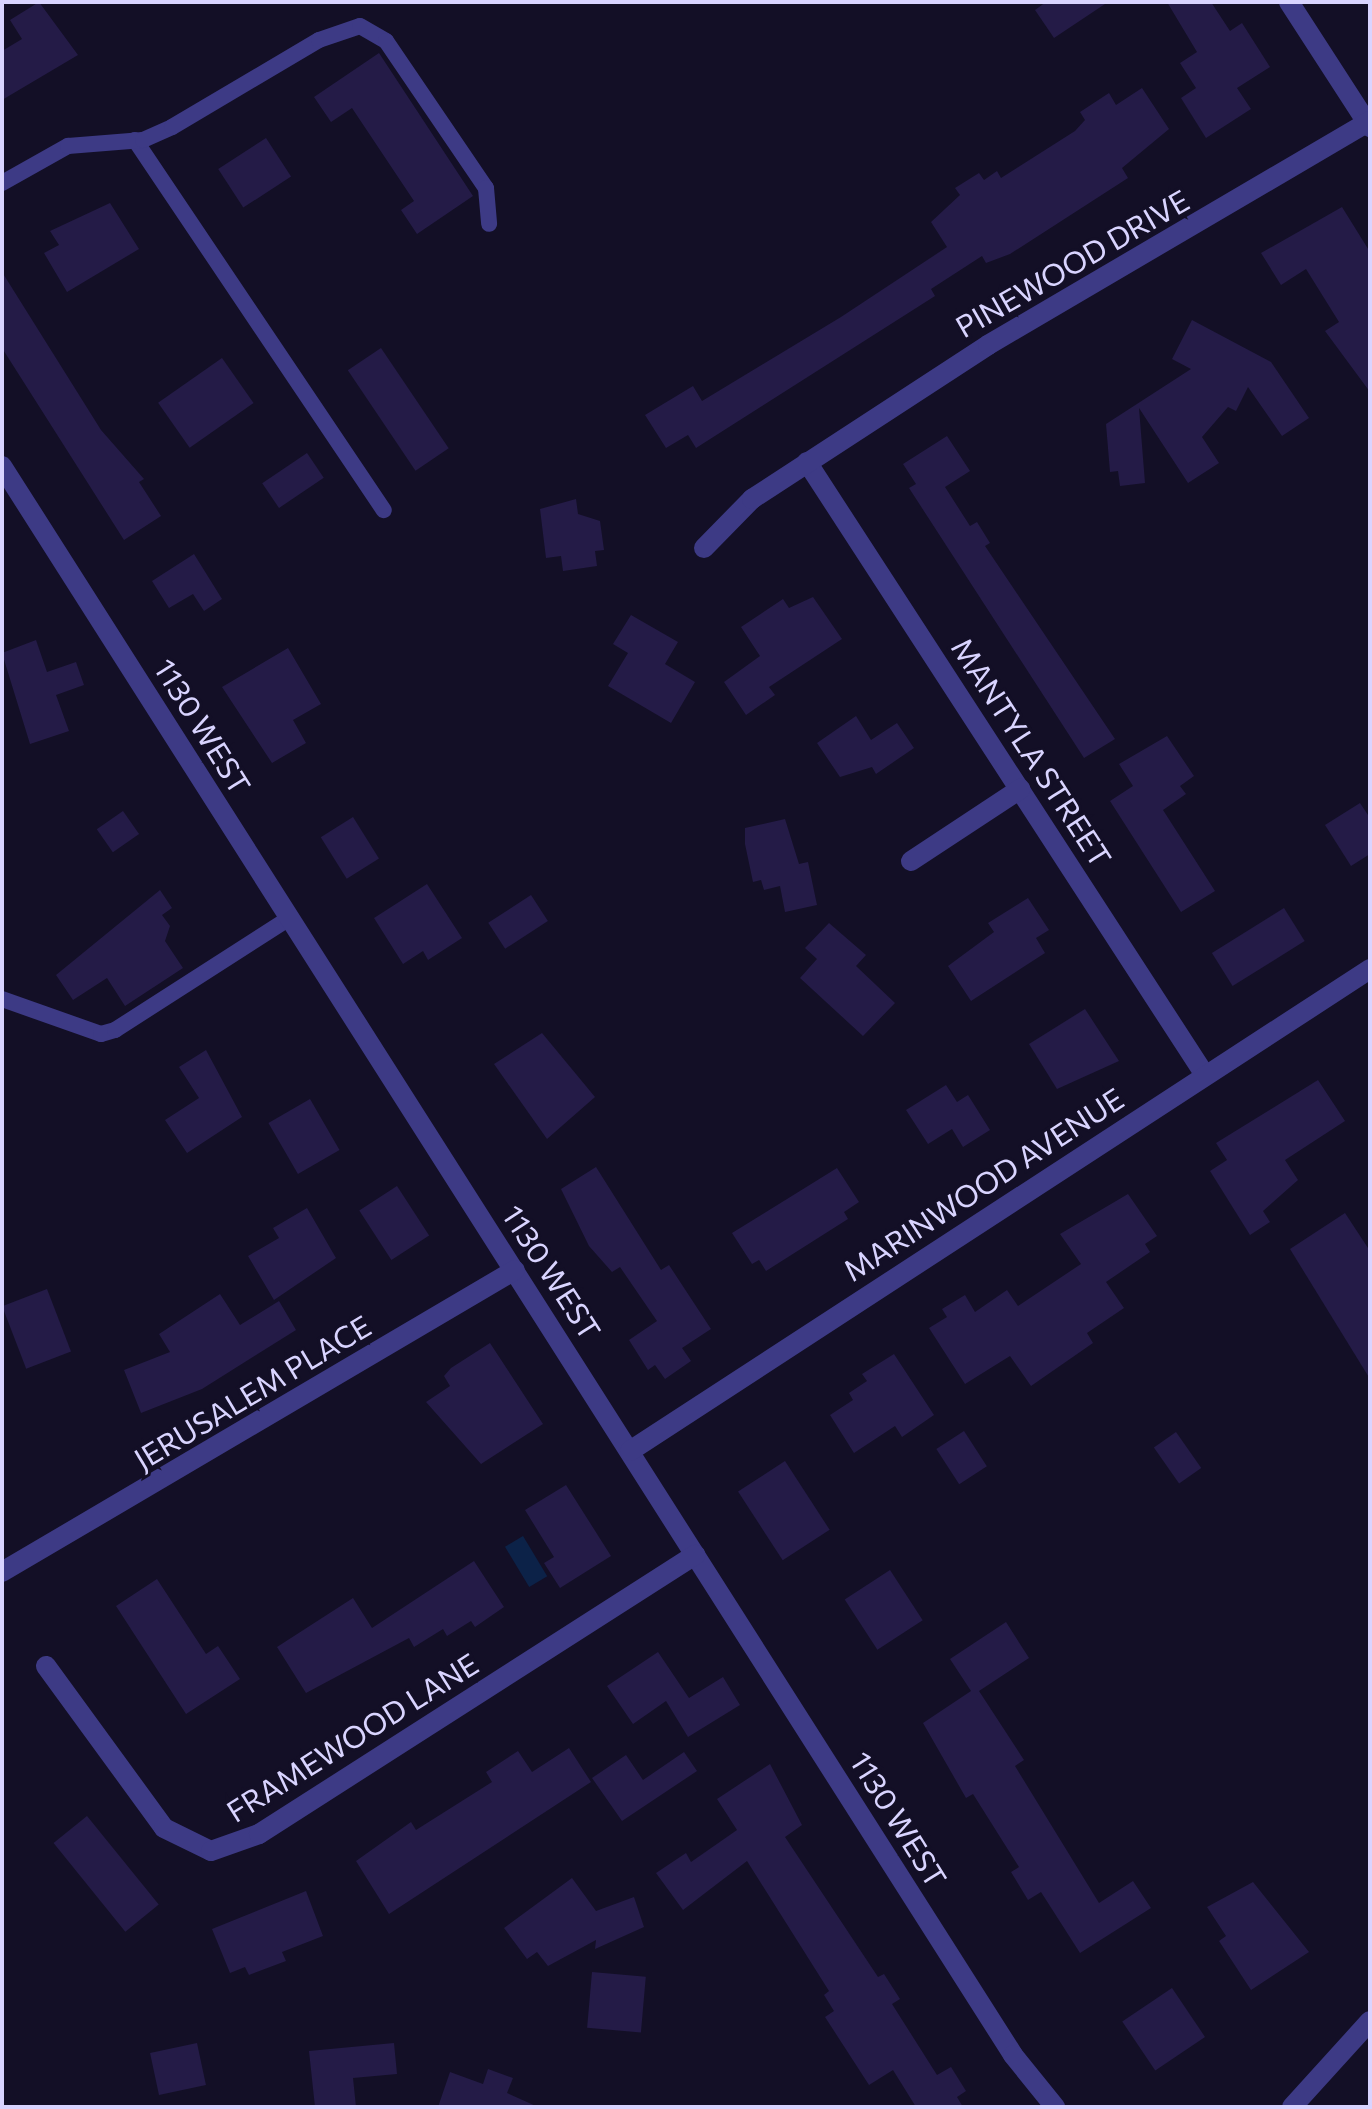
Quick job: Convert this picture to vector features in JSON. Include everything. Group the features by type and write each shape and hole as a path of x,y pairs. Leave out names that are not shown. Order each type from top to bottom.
{"street":[{"path":"1289,2 1369,123"},
{"name":"PINEWOOD DRIVE","path":"704,548 740,508 988,345 1369,123"},
{"name":"MANTYLA STREET","path":"807,462 1205,1075"},
{"name":"1130 WEST","path":"2,467 1013,2055 1055,2107"},
{"path":"911,861 1020,789"},
{"name":"MARINWOOD AVENUE","path":"630,1451 1370,969"},
{"name":"JERUSALEM PLACE","path":"10,1567 515,1270"},
{"name":"FRAMEWOOD LANE","path":"46,1666 164,1828 211,1851 259,1834 695,1555"},
{"path":"1292,2107 1370,2021"}],"lane":[{"path":"2,183 68,146 135,140 172,127 319,40 360,26 386,41 486,188 489,224"},
{"path":"135,140 384,510"},
{"path":"2,999 101,1034 115,1030 288,919"}],"water":[{"path":"523,1536 547,1576 529,1587 505,1547"}],"building":[{"path":"39,2 78,55 2,100 2,51 22,39 10,20"},
{"path":"1046,2 1108,2 1054,38 1035,10"},
{"path":"1167,2 1211,2 1230,31 1242,23 1270,67 1237,88 1251,109 1206,138 1181,98 1196,88 1180,63 1197,52"},
{"path":"379,53 473,196 417,234 401,210 414,201 352,108 331,122 314,97"},
{"path":"1142,88 1169,129 1122,168 1128,178 1010,254 986,263 982,256 931,289 935,296 696,448 688,435 666,448 645,415 693,386 702,401 841,317 947,247 931,222 960,195 955,188 979,173 984,180 997,171 1001,178 1075,131 1085,120 1080,112 1109,93 1116,105"},
{"path":"266,138 291,177 243,208 218,169"},
{"path":"110,203 139,249 67,292 44,253 59,245 50,231"},
{"path":"1342,207 1370,252 1370,392 1325,331 1339,322 1306,269 1281,285 1261,253"},
{"path":"2,272 101,430 144,479 139,482 161,516 124,540 2,348"},
{"path":"1192,320 1271,362 1309,418 1282,436 1248,387 1236,411 1228,407 1202,437 1219,463 1188,483 1139,408 1145,483 1120,486 1118,471 1110,472 1106,424 1191,369 1172,359"},
{"path":"381,348 449,448 416,471 348,370"},
{"path":"222,358 254,403 190,448 158,403"},
{"path":"947,436 970,471 945,487 970,526 977,522 990,543 985,546 1115,739 1084,758 909,488 916,484 903,464"},
{"path":"307,453 324,478 279,508 262,483"},
{"path":"576,499 578,514 600,521 604,550 595,551 597,566 563,571 561,556 546,558 540,509"},
{"path":"194,554 222,599 204,611 193,594 169,608 152,581"},
{"path":"813,597 842,639 769,687 775,695 746,715 724,682 760,656 741,627 783,599 789,608"},
{"path":"631,615 678,642 665,664 695,682 671,723 608,686 628,653 613,644"},
{"path":"36,640 47,672 76,662 84,685 56,695 69,731 30,744 2,653"},
{"path":"288,648 321,704 293,720 306,743 272,763 222,687"},
{"path":"856,716 871,740 897,723 914,748 876,774 872,767 840,777 817,743"},
{"path":"1167,736 1194,776 1180,786 1186,794 1163,810 1215,891 1181,912 1110,801 1133,786 1119,764"},
{"path":"1360,803 1370,818 1370,854 1351,866 1325,825"},
{"path":"123,811 139,834 113,852 97,829"},
{"path":"353,817 379,859 347,879 321,837"},
{"path":"785,819 799,864 808,862 817,905 785,912 780,886 764,890 761,880 753,882 745,828"},
{"path":"427,884 462,938 428,960 423,951 403,964 374,918"},
{"path":"160,890 172,908 162,915 170,926 165,941 183,968 125,1006 107,978 73,1000 56,975"},
{"path":"531,895 548,921 505,949 488,923"},
{"path":"1028,898 1049,930 1036,938 1045,953 971,1001 948,966 994,932 988,923"},
{"path":"1284,908 1305,941 1233,986 1212,953"},
{"path":"829,923 866,955 856,966 895,1003 863,1036 800,978 817,959 805,948"},
{"path":"1085,1009 1119,1061 1057,1089 1029,1044"},
{"path":"542,1033 595,1097 547,1139 494,1064"},
{"path":"206,1050 242,1117 187,1153 165,1120 199,1098 179,1067"},
{"path":"1318,1080 1345,1121 1285,1160 1298,1180 1263,1211 1270,1222 1250,1235 1210,1171 1227,1160 1216,1143"},
{"path":"946,1085 957,1102 968,1095 990,1130 963,1147 952,1129 928,1144 906,1110"},
{"path":"310,1099 339,1150 298,1174 268,1123"},
{"path":"596,1167 661,1270 669,1265 711,1329 682,1348 691,1361 665,1379 655,1365 648,1370 629,1340 657,1321 620,1267 612,1272 589,1246 561,1189"},
{"path":"837,1168 859,1202 844,1212 848,1219 766,1271 759,1260 752,1264 732,1233"},
{"path":"397,1186 429,1235 391,1260 359,1211"},
{"path":"1128,1194 1157,1236 1145,1244 1150,1252 1106,1282 1124,1308 1087,1333 1093,1343 1031,1386 1010,1356 965,1384 929,1328 947,1317 942,1309 965,1295 975,1312 1007,1290 1018,1306 1081,1264 1060,1234"},
{"path":"307,1208 336,1258 274,1300 248,1256 279,1238 273,1228"},
{"path":"1345,1213 1370,1251 1370,1379 1290,1249"},
{"path":"47,1289 71,1352 26,1369 2,1306"},
{"path":"220,1294 240,1325 279,1301 296,1330 202,1389 141,1413 124,1370 170,1352 159,1334"},
{"path":"490,1343 543,1424 481,1464 426,1402 450,1386 444,1376 451,1368"},
{"path":"894,1354 934,1415 902,1437 895,1426 854,1453 830,1415 853,1400 849,1393 867,1381 862,1374"},
{"path":"964,1431 987,1466 959,1484 936,1449"},
{"path":"1176,1432 1201,1468 1179,1484 1154,1447"},
{"path":"785,1461 830,1530 783,1560 738,1491"},
{"path":"566,1485 611,1556 560,1588 544,1563 554,1557 525,1510"},
{"path":"474,1561 504,1607 475,1627 471,1621 447,1636 443,1629 414,1647 409,1638 306,1693 277,1647 353,1598 372,1628"},
{"path":"890,1570 923,1620 877,1650 845,1599"},
{"path":"157,1579 206,1654 218,1646 240,1679 186,1714 116,1606"},
{"path":"1006,1622 1029,1658 979,1691 1024,1760 1015,1766 1099,1903 1133,1881 1151,1908 1080,1953 1041,1892 1028,1900 1011,1872 1019,1867 973,1794 966,1798 923,1723 971,1691 950,1659"},
{"path":"658,1652 689,1698 723,1677 740,1705 688,1737 666,1701 633,1724 607,1686"},
{"path":"569,1748 591,1782 389,1914 356,1861 411,1822 416,1830 492,1782 486,1772 518,1751 532,1772"},
{"path":"684,1752 697,1771 622,1821 592,1778 626,1755 643,1780"},
{"path":"770,1764 802,1825 785,1837 878,1977 884,1974 900,1999 892,2004 937,2075 951,2067 966,2091 957,2097 963,2107 916,2107 893,2070 869,2085 825,2017 834,2011 824,1995 829,1991 747,1861 683,1910 656,1873 686,1853 691,1862 737,1830 717,1799"},
{"path":"87,1816 159,1905 125,1932 54,1843"},
{"path":"572,1878 596,1911 634,1897 644,1927 595,1949 596,1940 548,1966 537,1952 527,1959 504,1928"},
{"path":"1253,1882 1309,1952 1251,1990 1219,1941 1226,1936 1207,1907"},
{"path":"306,1891 323,1936 282,1952 286,1961 249,1975 245,1967 230,1973 212,1929"},
{"path":"592,1972 646,1977 641,2032 587,2028"},
{"path":"1172,1988 1205,2037 1155,2070 1122,2022"},
{"path":"197,2043 206,2085 159,2095 150,2053"},
{"path":"394,2043 397,2074 353,2078 356,2107 315,2107 309,2051"},
{"path":"488,2069 513,2078 507,2093 538,2107 438,2107 450,2072 483,2084"}]}
